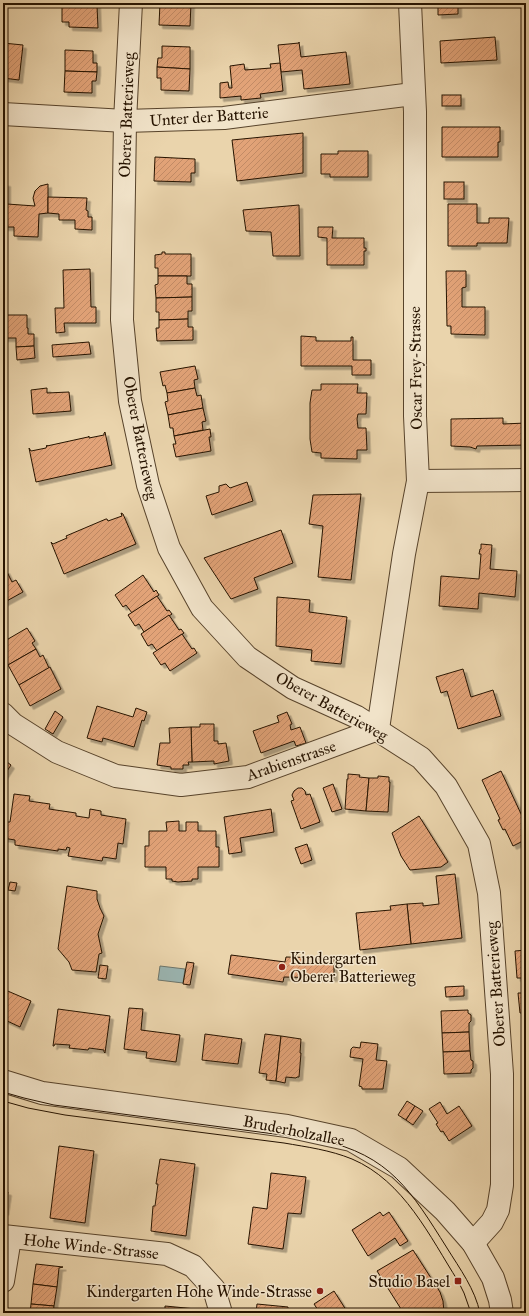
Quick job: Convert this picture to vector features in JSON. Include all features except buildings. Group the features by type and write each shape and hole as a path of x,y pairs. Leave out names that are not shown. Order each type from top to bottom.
{"street":[{"name":"Oberer Batterieweg","path":"131,3 125,121 122,320 130,400 148,485 169,548 202,608 247,657 293,688 357,717 378,729 421,758 446,786 478,844 489,894 502,1074 502,1185 498,1210 492,1222 473,1243"},
{"name":"Oscar Frey-Strasse","path":"378,729 404,554 418,481 414,408 415,112 410,3"},
{"name":"Unter der Batterie","path":"3,114 125,121 224,118 413,94"},
{"path":"418,481 526,480"},
{"name":"Arabienstrasse","path":"3,714 13,724 57,752 110,774 181,785 248,777 378,729"},
{"name":"Bruderholzallee","path":"3,1081 42,1094 287,1126 350,1140 399,1168 445,1211 473,1243 493,1278 500,1300 502,1313"},
{"path":"3,1281 6,1237"},
{"name":"Hohe Winde-Strasse","path":"6,1237 167,1254 193,1266 214,1289 220,1313"}],"water":[{"path":"160,966 185,969 183,983 158,980"}],"tram line":[{"path":"3,1092 54,1105 320,1140 364,1155 396,1178 422,1209 466,1279 475,1296 480,1313"},
{"path":"3,1101 28,1108 65,1115 310,1147 352,1159 387,1181 414,1212 458,1281 471,1313"}],"place":[{"name":"Kindergarten Oberer Batterieweg","path":"282,967"},
{"name":"Studio Basel","path":"458,1281"},
{"name":"Kindergarten Hohe Winde-Strasse","path":"320,1291"}]}
